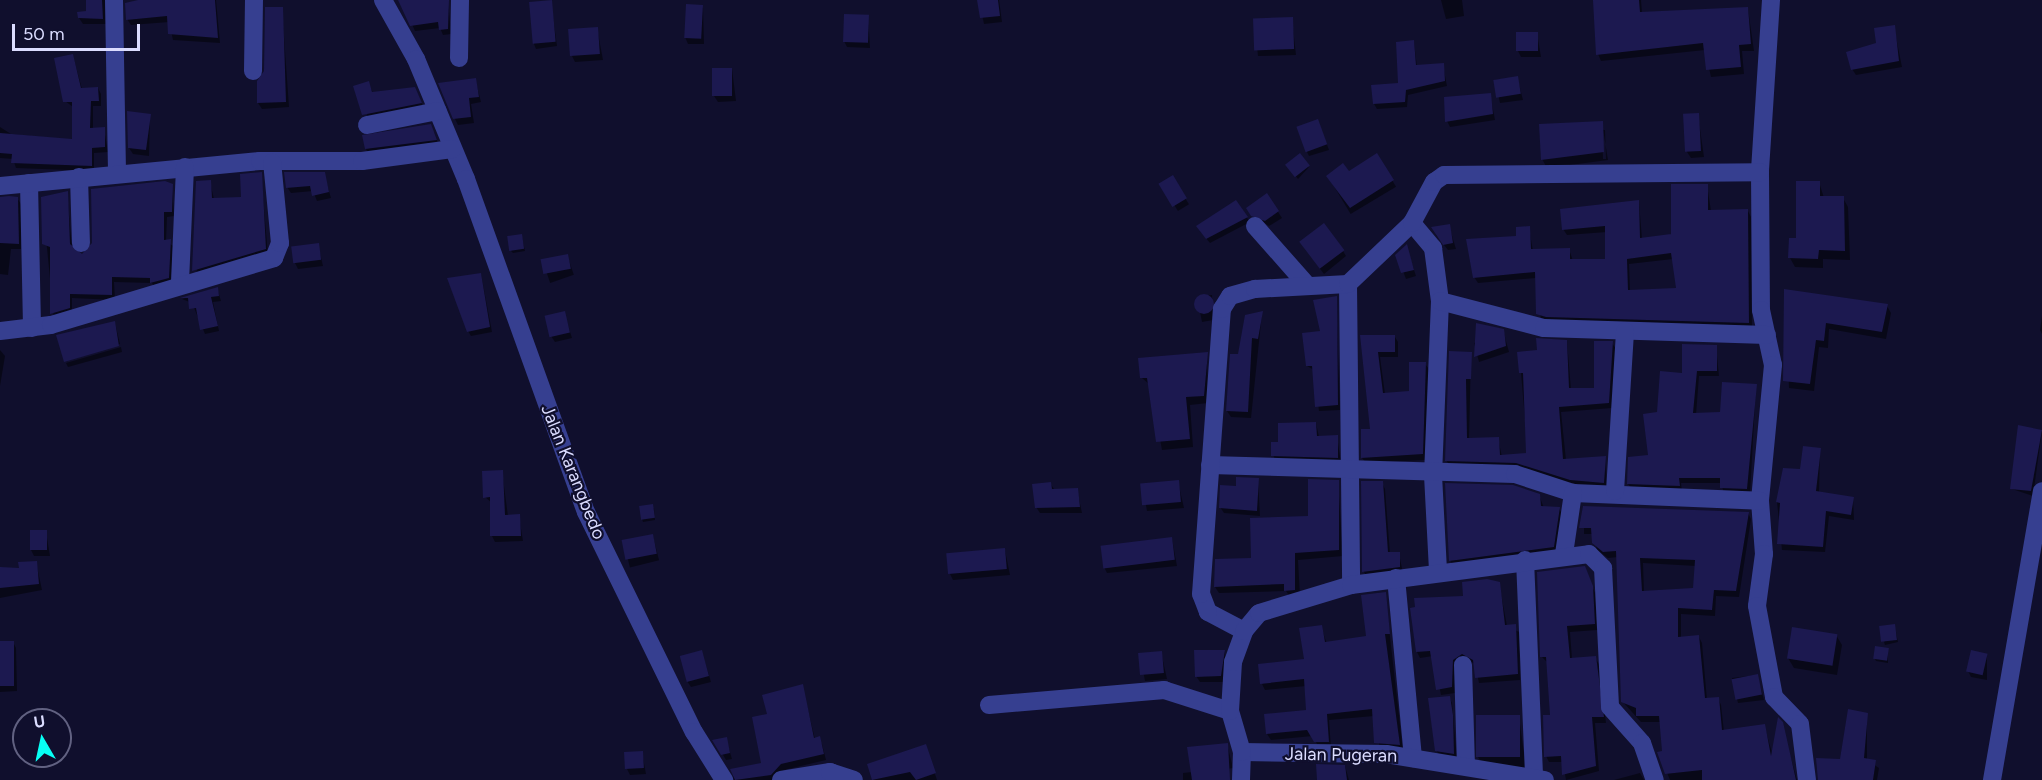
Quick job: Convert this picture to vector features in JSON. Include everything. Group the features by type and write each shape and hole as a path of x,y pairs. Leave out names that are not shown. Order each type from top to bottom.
{"street":[{"path":"114,0 117,173"},
{"path":"253,71 254,0"},
{"name":"Jalan Karangbedo","path":"383,0 438,111 586,512 694,732 724,780"},
{"path":"459,58 460,0"},
{"path":"1771,0 1760,172 1761,310 1773,365 1760,501 1764,554 1758,621 1774,697 1800,724 1807,780"},
{"path":"367,125 438,111"},
{"path":"0,186 185,167 272,162 362,161 452,149"},
{"path":"0,331 32,328 180,282 274,258 280,243 272,162"},
{"path":"180,282 185,167"},
{"path":"1244,631 1208,612 1201,594 1222,309 1241,291 1348,284 1412,223 1434,182 1452,173 1760,172"},
{"path":"79,177 81,243"},
{"path":"29,183 32,328"},
{"path":"1412,223 1432,248 1440,302 1433,475 1438,572"},
{"path":"1255,226 1307,285"},
{"path":"1348,284 1352,468 1351,585"},
{"path":"1440,302 1531,326 1767,335"},
{"path":"1615,491 1626,331"},
{"path":"1210,465 1352,468 1433,475 1521,475 1573,493 1615,491 1760,501"},
{"path":"1992,780 2042,491"},
{"path":"1564,554 1573,493"},
{"path":"1240,780 1242,752 1230,711 1233,662 1244,631 1260,613 1280,603 1351,585 1564,554 1589,554 1601,562 1610,706 1642,742 1655,780"},
{"path":"1525,560 1540,779"},
{"path":"1396,578 1413,758"},
{"path":"1463,665 1466,766"},
{"path":"989,705 1164,690 1230,711"},
{"name":"Jalan Pugeran","path":"1242,752 1413,758 1540,779"},
{"path":"781,780 830,772 854,780"}],"building":[{"path":"86,0 102,0 103,19 78,18 77,12 86,11"},
{"path":"138,0 215,0 218,38 168,34 167,16 126,20 125,3"},
{"path":"398,0 449,0 448,29 439,30 438,22 410,26"},
{"path":"552,0 556,42 533,44 529,2"},
{"path":"977,0 998,0 1000,16 980,18"},
{"path":"1593,0 1639,0 1640,12 1748,7 1751,44 1739,45 1741,67 1706,70 1703,43 1596,55"},
{"path":"686,4 703,5 701,39 684,38"},
{"path":"265,7 283,7 286,102 257,103 257,81 264,71"},
{"path":"844,14 869,15 868,43 843,42"},
{"path":"1293,17 1294,49 1254,50 1253,18"},
{"path":"1895,25 1899,61 1851,70 1846,52 1876,43 1874,28"},
{"path":"598,27 600,54 570,56 568,29"},
{"path":"1516,32 1538,32 1538,51 1516,51"},
{"path":"1414,40 1416,65 1444,63 1445,81 1406,90 1405,102 1373,104 1371,85 1398,83 1396,42"},
{"path":"73,54 81,88 98,87 99,101 91,101 90,128 105,127 105,147 92,148 92,166 11,163 12,154 0,153 0,133 72,139 72,102 63,102 54,58"},
{"path":"712,68 732,68 732,96 712,96"},
{"path":"1518,76 1521,94 1496,98 1493,80"},
{"path":"476,78 479,97 469,98 471,117 453,119 438,83"},
{"path":"369,81 372,92 415,87 422,103 362,115 353,86"},
{"path":"1491,93 1493,114 1445,122 1444,97"},
{"path":"127,111 151,114 146,150 128,148"},
{"path":"1699,113 1701,151 1685,152 1683,114"},
{"path":"1318,119 1327,144 1306,152 1296,127"},
{"path":"1603,121 1604,152 1541,160 1539,124"},
{"path":"431,124 437,140 365,149 362,135"},
{"path":"1300,153 1310,166 1295,177 1285,165"},
{"path":"1377,153 1394,180 1350,208 1326,176 1343,163 1349,171"},
{"path":"262,172 266,249 192,271 196,181 211,180 212,198 241,197 240,174"},
{"path":"284,172 325,172 329,192 312,196 310,186 286,188"},
{"path":"1173,175 1187,198 1172,207 1158,184"},
{"path":"165,181 173,184 172,212 164,212 164,240 171,239 169,278 150,283 150,278 112,277 112,295 70,294 70,308 50,314 50,247 42,244 41,197 68,191 70,244 82,254 92,243 91,189"},
{"path":"1796,181 1820,181 1820,196 1844,196 1845,251 1819,250 1818,259 1788,258 1789,238 1796,238"},
{"path":"1671,184 1708,184 1708,210 1748,209 1749,323 1546,317 1536,314 1535,272 1473,278 1466,239 1516,236 1516,227 1530,226 1531,249 1570,248 1570,259 1605,259 1605,226 1562,230 1560,209 1639,200 1640,238 1671,234","holes":["1671,253 1676,288 1628,290 1627,259"]},
{"path":"1267,193 1279,211 1265,221 1251,216 1246,208"},
{"path":"0,197 18,197 19,244 0,243"},
{"path":"1236,200 1248,217 1206,239 1196,226"},
{"path":"1324,223 1344,250 1320,269 1299,242"},
{"path":"1450,224 1453,243 1443,245 1431,227"},
{"path":"522,234 524,249 509,251 507,236"},
{"path":"319,243 321,260 293,263 291,246"},
{"path":"1407,244 1414,270 1401,273 1395,255"},
{"path":"568,254 571,269 543,274 541,259"},
{"path":"481,273 490,327 467,332 447,278"},
{"path":"218,287 219,296 211,297 218,326 200,330 196,308 189,309 188,298 180,298"},
{"path":"1784,289 1888,304 1882,332 1826,323 1824,341 1816,340 1810,384 1783,381"},
{"path":"1200,294 1208,294 1214,300 1214,308 1208,314 1200,314 1194,308 1194,300"},
{"path":"1337,296 1338,405 1315,407 1312,366 1306,366 1302,333 1320,331 1313,300"},
{"path":"565,311 570,332 549,337 545,316"},
{"path":"1263,311 1258,339 1252,338 1248,412 1226,411 1230,354 1238,354 1245,315"},
{"path":"115,321 119,346 64,362 56,335"},
{"path":"1476,323 1504,329 1506,346 1474,357"},
{"path":"1360,335 1395,335 1395,352 1378,352 1383,393 1409,391 1409,362 1426,362 1423,454 1361,458 1361,429 1370,429"},
{"path":"1536,338 1567,340 1569,388 1594,388 1594,341 1613,341 1609,403 1559,407 1563,459 1606,456 1604,483 1570,480 1516,463 1445,461 1449,351 1472,352 1471,379 1466,379 1467,438 1499,437 1500,455 1526,453 1523,373 1519,373 1517,352 1537,350"},
{"path":"1682,344 1717,345 1717,371 1697,371 1693,413 1720,412 1722,382 1757,384 1747,489 1720,488 1720,478 1679,478 1680,486 1627,484 1628,457 1648,455 1643,414 1657,412 1660,371 1682,373"},
{"path":"1208,352 1204,396 1186,397 1190,439 1156,442 1147,378 1140,378 1138,358"},
{"path":"1316,422 1317,436 1338,435 1338,458 1271,456 1271,442 1278,442 1278,423"},
{"path":"2018,425 2042,430 2031,491 2010,489"},
{"path":"1803,446 1821,448 1816,491 1854,497 1851,515 1826,511 1823,547 1777,544 1780,503 1776,502 1783,468 1800,469"},
{"path":"503,470 505,515 520,514 521,536 490,536 490,497 483,498 482,471"},
{"path":"1236,477 1259,478 1257,511 1219,508 1220,485 1236,486"},
{"path":"1308,479 1339,480 1339,550 1295,553 1295,590 1284,591 1284,584 1214,587 1215,559 1251,558 1250,518 1308,516"},
{"path":"1179,480 1181,502 1142,505 1140,483"},
{"path":"1361,481 1383,481 1388,552 1400,552 1400,567 1362,572"},
{"path":"1051,482 1052,489 1078,488 1080,507 1035,508 1032,484"},
{"path":"1445,483 1513,485 1540,494 1541,506 1560,507 1554,547 1449,561"},
{"path":"653,504 655,518 641,520 639,506"},
{"path":"1583,506 1749,512 1736,591 1714,590 1712,610 1678,608 1678,637 1699,635 1705,698 1719,697 1722,730 1765,724 1771,756 1778,717 1783,722 1796,780 1702,780 1702,770 1665,774 1657,752 1662,751 1659,716 1636,716 1636,708 1621,702 1616,551 1603,552 1592,543 1591,528 1579,528","holes":["1640,558 1695,560 1693,588 1642,591"]},
{"path":"30,530 47,530 47,550 30,550"},
{"path":"653,534 657,554 625,560 622,540"},
{"path":"1172,537 1175,560 1103,569 1101,546"},
{"path":"1005,548 1007,569 948,574 946,553"},
{"path":"37,561 39,584 0,588 0,567 19,568 18,562"},
{"path":"1585,566 1593,586 1595,624 1567,626 1570,658 1596,656 1604,717 1592,717 1596,766 1562,775 1561,756 1544,757 1543,715 1550,715 1546,657 1540,657 1537,572"},
{"path":"1487,579 1500,582 1505,625 1516,624 1518,674 1475,678 1473,660 1462,654 1453,660 1452,687 1436,690 1430,651 1416,652 1410,608 1415,607 1414,598 1463,596 1462,582"},
{"path":"1386,592 1390,634 1385,634 1400,745 1374,743 1372,709 1327,714 1329,742 1314,742 1307,730 1266,734 1264,714 1306,710 1304,679 1260,684 1258,664 1304,659 1299,628 1322,625 1325,642 1366,636 1361,595"},
{"path":"1895,624 1897,640 1881,642 1879,626"},
{"path":"1792,627 1837,634 1832,666 1787,659"},
{"path":"0,641 14,641 14,686 0,686"},
{"path":"1875,646 1889,648 1887,661 1873,659"},
{"path":"702,650 709,676 687,682 680,656"},
{"path":"1194,650 1225,650 1221,676 1195,677"},
{"path":"1971,650 1988,654 1983,675 1966,671"},
{"path":"1162,651 1164,673 1140,675 1138,653"},
{"path":"1758,674 1762,695 1736,700 1731,679"},
{"path":"803,684 814,738 820,736 824,754 781,764 771,775 735,780 730,769 761,763 752,717 767,714 762,695"},
{"path":"1450,696 1454,754 1435,751 1428,698"},
{"path":"1848,709 1868,713 1864,758 1876,760 1873,780 1818,780 1816,758 1840,759"},
{"path":"1476,715 1520,715 1520,757 1476,757"},
{"path":"727,737 730,753 721,755 712,740"},
{"path":"1228,743 1230,780 1192,780 1187,747"},
{"path":"926,744 936,773 916,780 910,772 872,780 867,764"},
{"path":"643,751 644,768 625,769 624,752"},
{"path":"1316,764 1345,765 1347,780 1317,780"}]}
